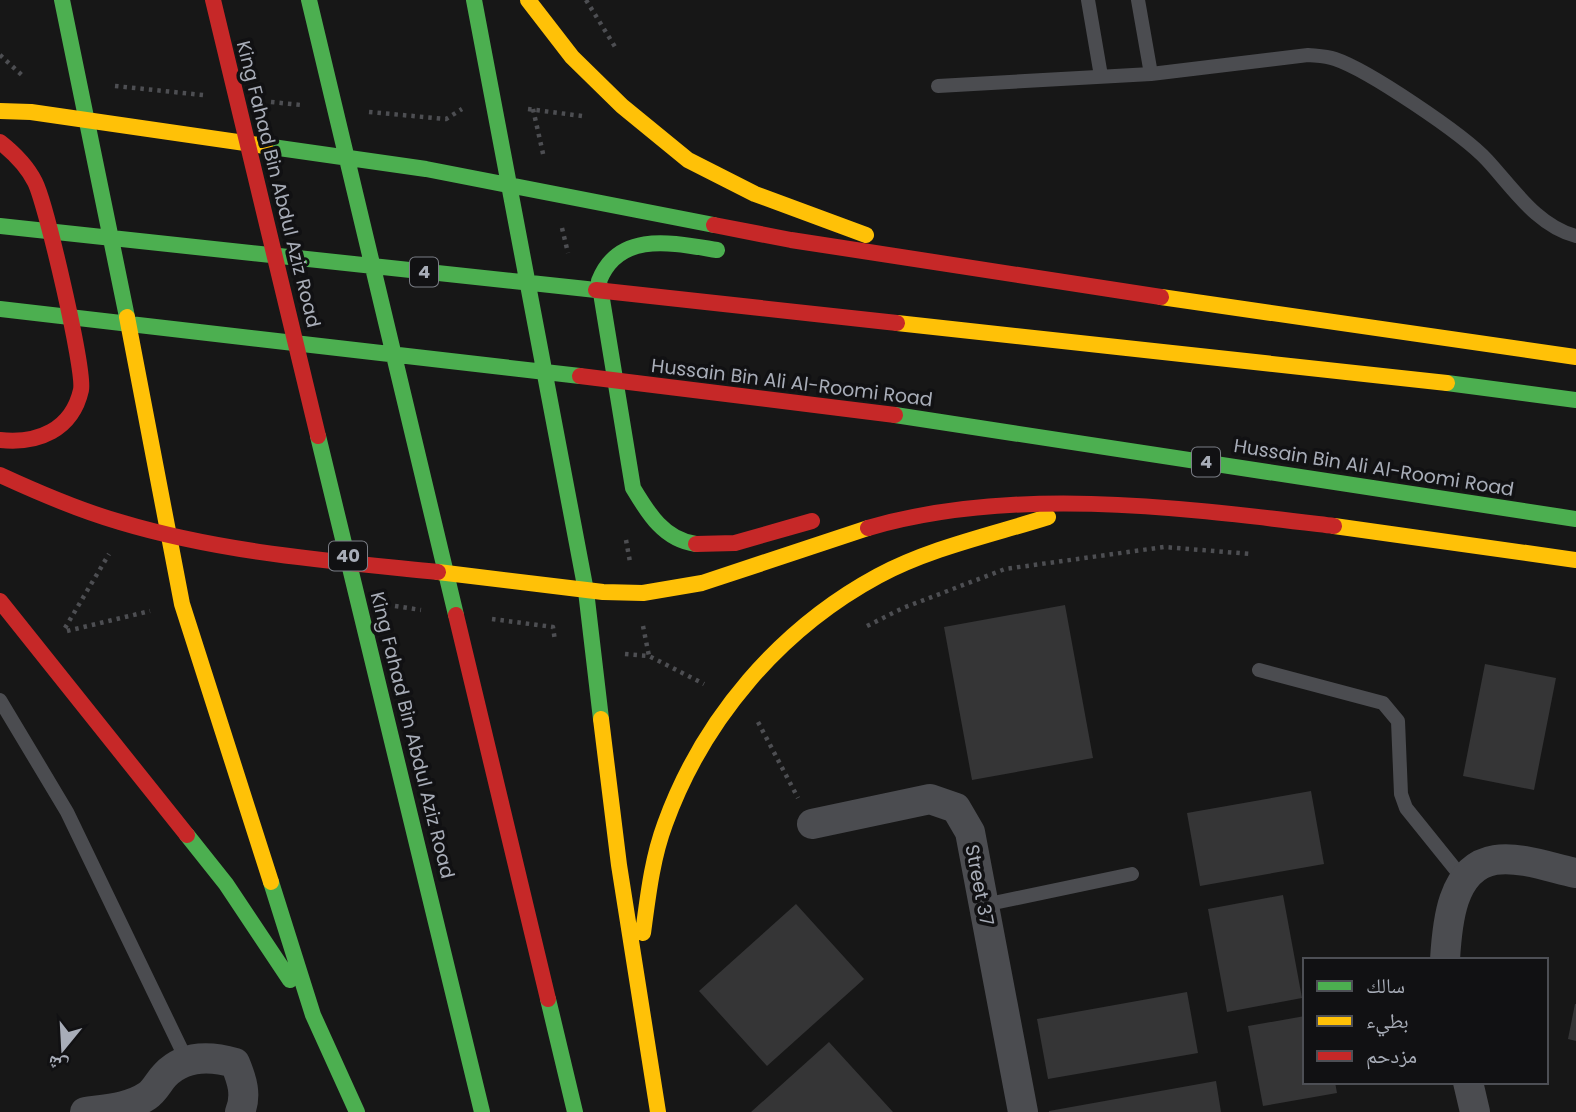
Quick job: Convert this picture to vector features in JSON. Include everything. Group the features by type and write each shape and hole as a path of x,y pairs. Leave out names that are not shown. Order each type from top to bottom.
{"highway":[{"path":"62,0 89,121 182,604 313,1015 358,1112"},
{"name":"King Fahad Bin Abdul Aziz Road","path":"213,0 482,1112"},
{"path":"309,0 575,1112"},
{"path":"474,0 586,591 620,865 658,1112"},
{"path":"528,0 572,57 622,106 688,160 755,194 937,261"},
{"path":"0,111 174,132 426,169 791,240 1361,328 1576,357"},
{"path":"0,142 18,157 37,186 82,383 65,425 46,439 16,443 0,440"},
{"name":"4","path":"0,226 1406,378 1576,400"},
{"path":"736,252 683,245 648,244 620,251 609,257 601,268 599,281 633,488 647,514 664,530 708,548 732,547 829,516"},
{"path":"878,271 937,261"},
{"name":"Hussain Bin Ali Al-Roomi Road","path":"0,309 837,406 1576,519"},
{"path":"0,475 56,499 167,533 258,552 637,596 756,568 882,524 943,510 1086,506 1222,512 1576,560"},
{"path":"1020,488 1086,506"},
{"path":"649,1054 643,938 654,857 661,831 686,775 734,699 758,670 803,628 878,576 928,556 1086,506"},
{"path":"0,601 226,884 313,1015"}],"street":[{"name":"Street 37","path":"812,824 930,799 956,808 970,832 1023,1112"},
{"path":"1445,958 1452,907 1471,871 1495,860 1576,873"},
{"path":"85,1112 128,1105 149,1095 167,1072 187,1061 213,1056 235,1063 243,1082 244,1103 240,1112"},
{"path":"1468,1084 1475,1112"}],"lane":[{"path":"1088,0 1101,76"},
{"path":"1138,0 1151,74"},
{"path":"938,86 1151,74 1308,55 1337,60 1357,69 1469,142 1522,200 1566,234 1576,236"},
{"path":"1259,670 1383,703 1392,711 1398,721 1401,794 1406,807 1464,880"},
{"path":"0,700 67,812 187,1061"},
{"path":"984,905 1132,874"}],"path":[{"path":"0,55 26,80"},
{"path":"857,631 903,608 1005,569 1164,547 1259,555"},
{"path":"62,633 182,604"},
{"path":"649,656 734,699 755,715 812,824"}],"building":[{"path":"1065,605 1093,758 972,780 944,627"},
{"path":"1485,664 1556,678 1534,790 1463,776"},
{"path":"1311,791 1324,864 1200,886 1187,813"},
{"path":"1283,895 1302,998 1227,1012 1208,909"},
{"path":"796,904 864,979 767,1066 699,991"},
{"path":"1187,992 1198,1053 1048,1079 1037,1019"},
{"path":"1576,1004 1576,1041 1568,1039"},
{"path":"1303,1016 1303,1084 1335,1084 1337,1093 1263,1106 1248,1026"},
{"path":"829,1042 893,1112 751,1112"},
{"path":"1216,1081 1221,1112 1049,1112 1049,1111"}],"traffic: fast":[{"path":"62,0 127,317"},
{"path":"309,0 456,615"},
{"path":"474,0 586,591 601,719"},
{"path":"265,146 426,169 714,225"},
{"path":"0,226 596,290"},
{"path":"696,544 675,537 658,524 633,488 599,281 608,265 620,254 634,247 666,243 717,250"},
{"path":"0,309 580,376"},
{"path":"1447,383 1576,400"},
{"path":"895,415 1576,519"},
{"path":"318,436 482,1112"},
{"path":"187,835 226,884 290,980"},
{"path":"271,882 313,1015 357,1112"},
{"path":"548,999 575,1112"}],"traffic: slow":[{"path":"528,0 572,57 622,106 688,160 755,194 866,235"},
{"path":"0,111 31,112 265,146"},
{"path":"1161,297 1576,357"},
{"path":"127,317 182,604 271,882"},
{"path":"897,323 1447,383"},
{"path":"643,933 657,851 681,785 723,713 749,680 778,650 809,622 842,598 898,566 940,550 1048,517"},
{"path":"1334,526 1576,560"},
{"path":"438,572 603,592 643,593 702,583 868,528"},
{"path":"601,719 619,865 658,1112"}],"traffic: jam":[{"path":"213,0 318,436"},
{"path":"0,142 28,171 40,196 71,321 81,376 81,390 76,404 70,415 51,432 27,440 0,440"},
{"path":"714,225 791,240 1161,297"},
{"path":"596,290 897,323"},
{"path":"580,376 895,415"},
{"path":"0,475 59,501 159,533 238,549 438,572"},
{"path":"868,528 924,515 981,507 1040,504 1160,507 1334,526"},
{"path":"696,544 735,543 812,521"},
{"path":"0,601 187,835"},
{"path":"456,615 548,999"}]}
